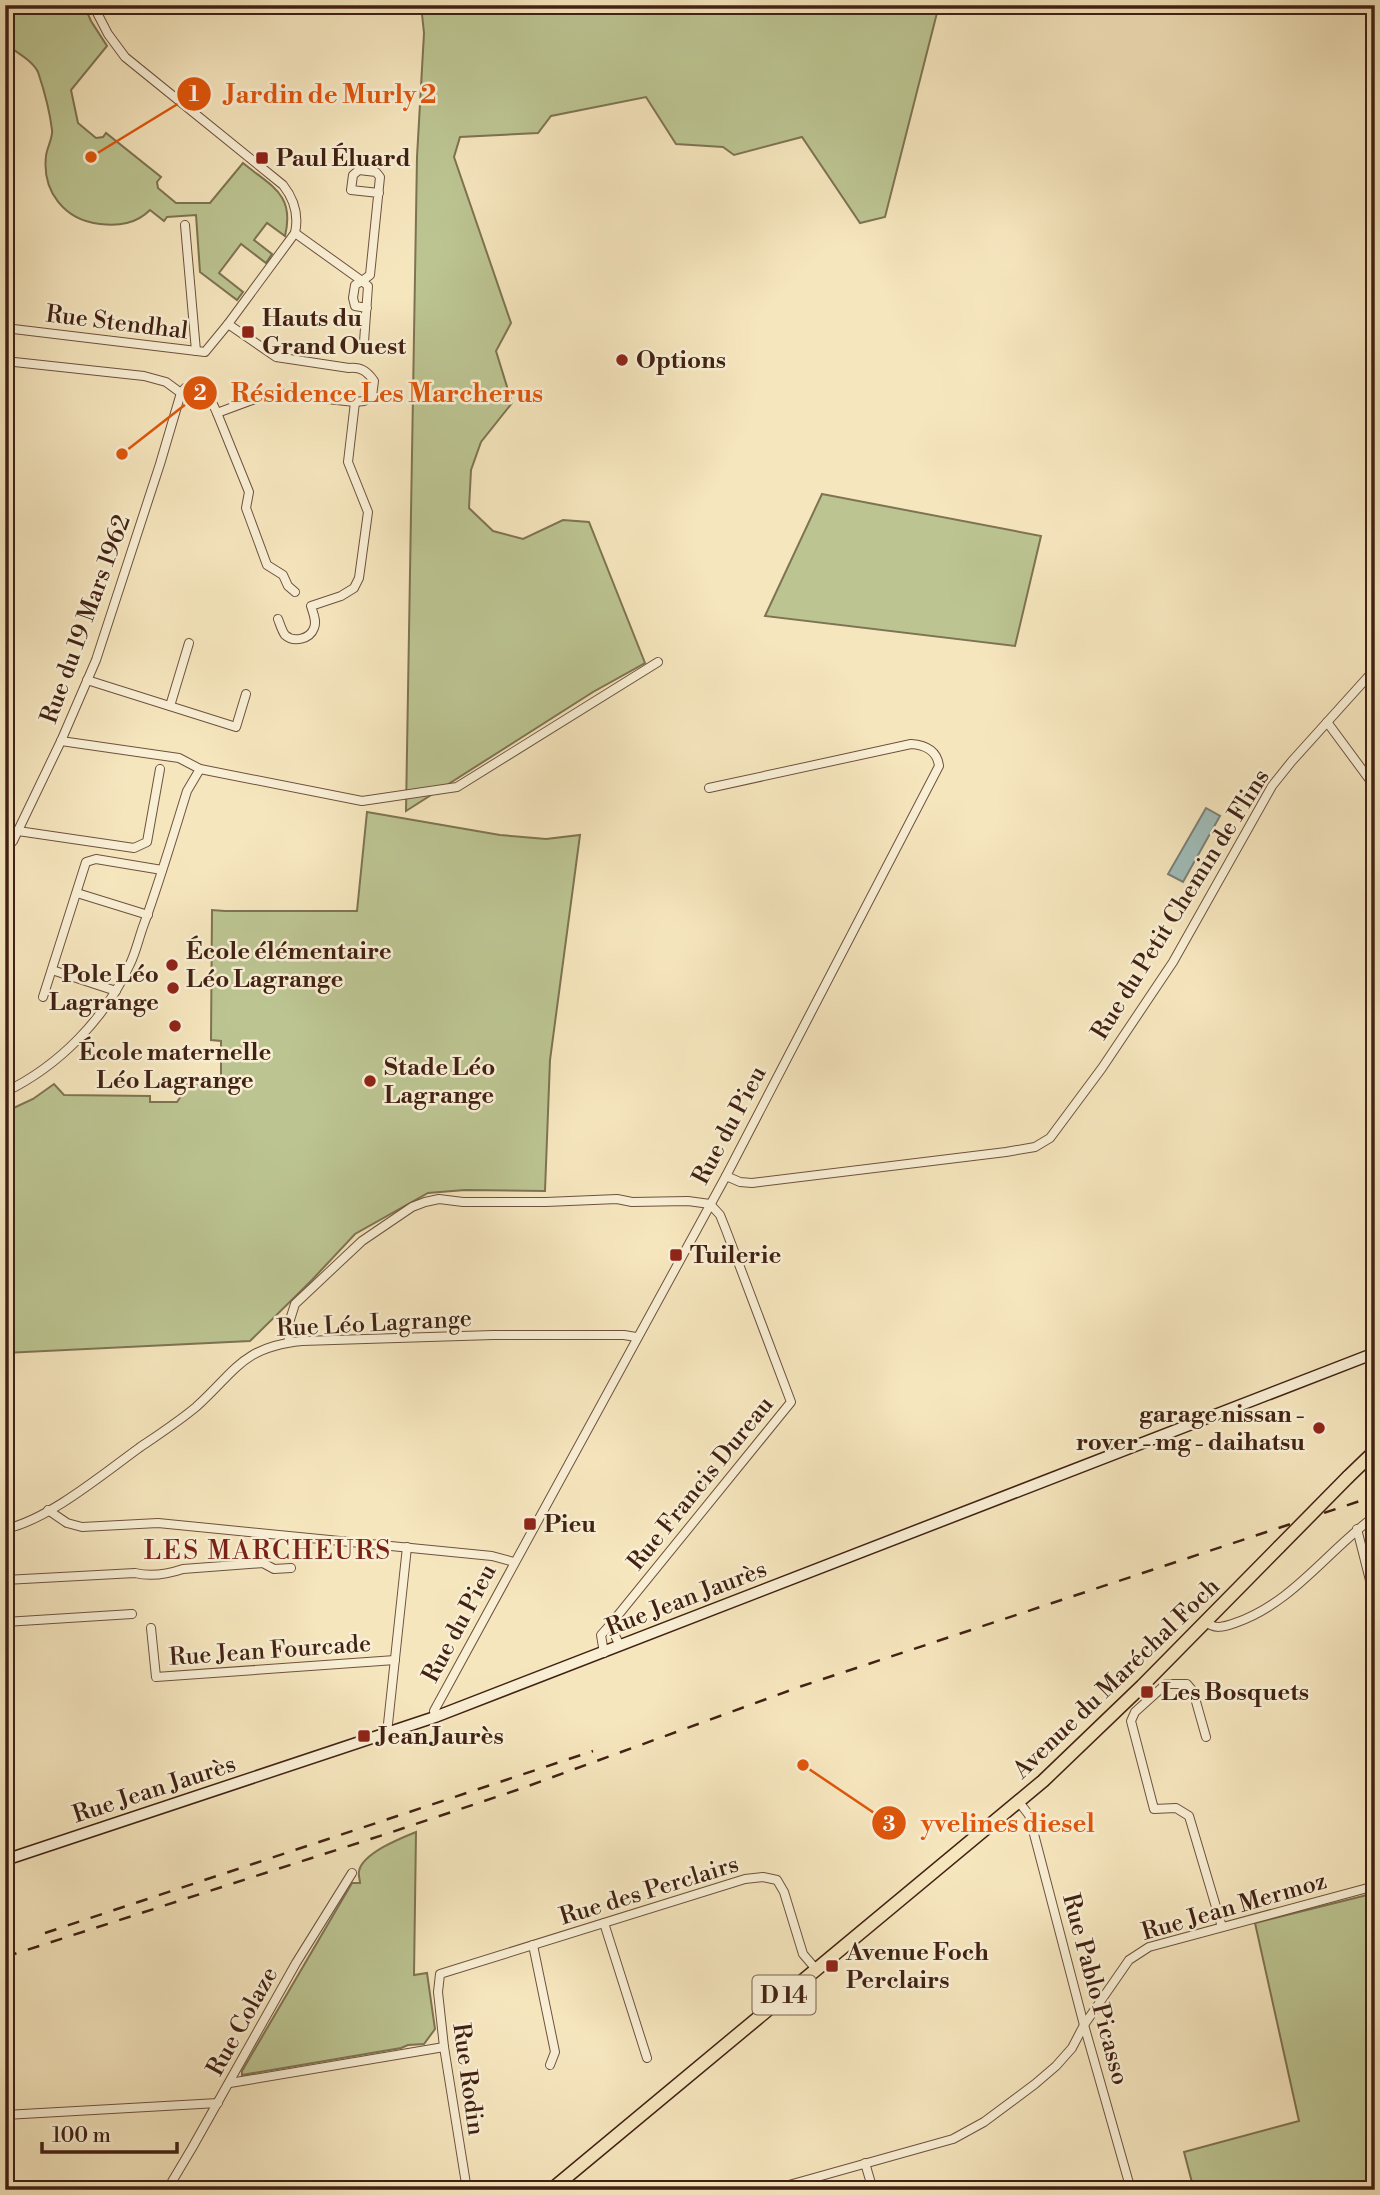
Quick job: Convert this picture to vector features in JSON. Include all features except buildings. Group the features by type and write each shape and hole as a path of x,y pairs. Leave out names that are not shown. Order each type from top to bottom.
{"main road":[{"name":"Rue Jean Jaurès","path":"5,1860 435,1717 1375,1353"},
{"name":"Avenue du Maréchal Foch","path":"551,2190 815,1968 1019,1802 1142,1686 1375,1451"}],"street":[{"path":"93,5 108,34 125,57 283,185 296,209 295,233 228,324 276,357 349,368 360,367 373,381 372,396 364,401 271,393 217,412 249,492 246,508 267,565 283,575 288,586 295,592"},
{"path":"367,308 355,306 353,298 355,285 370,275 379,193"},
{"path":"185,225 197,351"},
{"path":"295,233 368,286 364,342"},
{"name":"Rue Stendhal","path":"5,328 205,352 228,324"},
{"name":"Rue Stendhal","path":"5,361 144,376 166,382 181,393 185,388 202,389 217,412"},
{"name":"Rue du 19 Mars 1962","path":"5,850 13,841 61,741 104,637 181,393"},
{"path":"278,620 290,638 307,637 314,629 315,618 311,606 354,589 359,578 368,512 348,462 355,402"},
{"path":"170,706 189,643"},
{"path":"61,741 179,758 200,769 362,801 457,787 658,662"},
{"name":"Rue du Petit Chemin de Flins","path":"726,1176 746,1184 1028,1149 1042,1143 1055,1132 1102,1068 1173,962 1272,786 1375,669"},
{"path":"87,680 236,727 246,694"},
{"path":"1328,722 1375,787"},
{"name":"Rue du Pieu","path":"435,1717 433,1711 726,1176 939,765 938,758 930,748 911,744 709,788"},
{"path":"18,831 134,848 147,842 160,769"},
{"path":"5,1092 41,1071 71,1046 95,1021 116,991 131,963 187,791 200,769"},
{"path":"43,997 86,862 90,859 162,870"},
{"path":"77,893 148,915"},
{"path":"52,970 116,991"},
{"path":"289,1342 288,1326 295,1304 362,1241 401,1214 425,1202 439,1199 463,1202 546,1202 617,1199 632,1202 710,1203"},
{"name":"Rue Francis Dureau","path":"604,1653 601,1635 791,1402 720,1215 710,1203"},
{"name":"Rue Léo Lagrange","path":"5,1529 33,1519 62,1502 195,1408 241,1362 259,1350 289,1342 493,1335 636,1337"},
{"path":"48,1510 60,1519 82,1527 158,1523 492,1556 514,1562"},
{"path":"1205,1620 1215,1627 1224,1626 1263,1611 1295,1589 1357,1529 1375,1516"},
{"path":"1357,1529 1375,1600"},
{"path":"387,1733 407,1547"},
{"path":"5,1580 135,1573 144,1575 262,1563 274,1569 291,1568"},
{"path":"5,1622 132,1614"},
{"path":"610,1625 620,1646"},
{"name":"Rue Jean Fourcade","path":"151,1628 156,1677 395,1660"},
{"path":"1206,1737 1193,1691 1186,1684 1167,1684 1135,1712 1131,1721 1154,1809 1177,1808 1189,1816 1222,1927"},
{"name":"Rue Pablo Picasso","path":"1019,1802 1028,1815 1131,2190"},
{"name":"Rue Colaze","path":"167,2190 296,1963 352,1873"},
{"name":"Rue des Perclairs","path":"440,1975 745,1879 763,1877 777,1880 784,1892 803,1954 815,1968"},
{"name":"Rue Jean Mermoz","path":"771,2190 953,2139 978,2126 1056,2066 1072,2048 1084,2025 1129,1960 1149,1947 1375,1886"},
{"path":"604,1923 647,2058"},
{"path":"533,1945 555,2052 550,2065"},
{"name":"Rue Rodin","path":"440,1975 438,1992 444,2046 467,2190"},
{"path":"230,2083 444,2046"},
{"path":"5,2115 218,2103"},
{"path":"865,2163 873,2190"}],"green space":[{"path":"5,5 84,5 107,46 71,90 78,123 96,138 103,137 106,133 161,177 157,182 158,188 176,203 210,203 243,163 279,193 287,210 285,236 267,223 254,240 272,254 266,263 241,244 219,273 243,292 237,300 200,272 196,215 167,217 164,221 150,210 127,223 100,224 76,217 58,202 48,181 46,169 52,133 44,92 36,68 5,44"},
{"path":"421,5 939,5 885,217 860,223 802,137 734,155 723,147 676,144 646,97 551,116 538,133 460,137 454,157 511,323 496,351 512,403 481,442 471,470 469,508 493,531 523,539 563,520 589,522 645,663 593,692 406,811 417,157 424,33"},
{"path":"822,494 1041,536 1015,646 765,616"},
{"name":"Stade Léo Lagrange","path":"367,812 500,835 546,839 580,835 550,1060 545,1191 465,1190 428,1193 355,1234 250,1341 5,1353 5,1112 33,1099 54,1084 64,1095 150,1096 150,1102 177,1102 193,1078 221,1078 221,1041 211,1040 212,910 357,911"},
{"path":"416,1832 414,1975 427,1973 435,2029 424,2044 242,2075 352,1883 360,1883 359,1872 362,1864 383,1847"},
{"path":"1375,1893 1375,2190 1194,2190 1184,2152 1299,2121 1255,1923"}],"water":[{"path":"1206,808 1220,816 1183,882 1168,874"}],"railway":[{"path":"5,1957 520,1789 802,1686 1375,1496"},
{"path":"45,1933 593,1751"}],"place":[{"name":"Jardin de Murly 2","path":"91,157"},
{"name":"Paul Éluard","path":"262,158"},
{"name":"Hauts du Grand Ouest","path":"248,332"},
{"name":"Options","path":"622,360"},
{"name":"Résidence Les Marcherus","path":"122,454"},
{"name":"École élémentaire Léo Lagrange","path":"172,965"},
{"name":"Pole Léo Lagrange","path":"173,988"},
{"name":"École maternelle Léo Lagrange","path":"175,1026"},
{"name":"Stade Léo Lagrange","path":"370,1081"},
{"name":"Tuilerie","path":"676,1255"},
{"name":"garage nissan - rover - mg - daihatsu","path":"1319,1428"},
{"name":"Pieu","path":"530,1524"},
{"name":"Les Bosquets","path":"1147,1692"},
{"name":"Jean Jaurès","path":"364,1736"},
{"name":"yvelines diesel","path":"803,1765"},
{"name":"Avenue Foch Perclairs","path":"832,1966"}],"district":[{"name":"LES MARCHEURS","path":"268,1550"}]}
